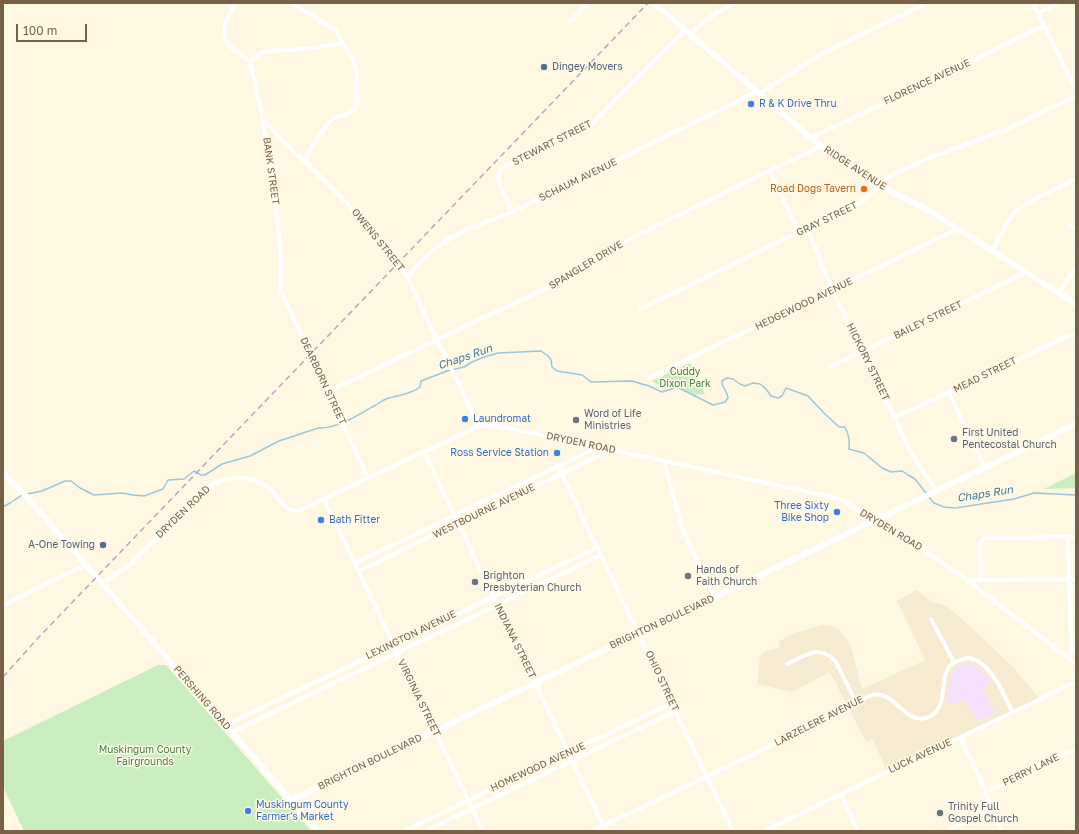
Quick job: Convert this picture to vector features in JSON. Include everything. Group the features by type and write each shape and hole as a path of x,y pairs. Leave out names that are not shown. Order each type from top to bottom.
{"street":[{"path":"235,3 226,20 224,34 228,44 250,61 261,53 267,51 305,49 344,44"},
{"path":"292,3 336,30 353,59 357,74 357,101 353,111 329,122 317,137 305,161"},
{"path":"569,22 588,3"},
{"name":"RIDGE AVENUE","path":"654,3 757,93 821,146 878,185 921,206 1076,304"},
{"path":"690,34 713,15 736,3"},
{"name":"SCHAUM AVENUE","path":"407,277 435,248 444,242 480,224 512,212 757,93 819,55 927,3"},
{"path":"1033,3 1076,90"},
{"path":"1038,13 1059,3"},
{"name":"FLORENCE AVENUE","path":"811,138 1044,26"},
{"name":"STEWART STREET","path":"512,212 498,179 501,169 565,136 591,125 685,30"},
{"name":"BANK STREET","path":"250,61 264,123 273,180 281,259 280,283"},
{"name":"GRAY STREET","path":"640,309 862,202 878,185 896,173 929,158 1003,131 1076,96"},
{"name":"OWENS STREET","path":"264,123 271,127 280,138 342,197 388,250 407,277 479,426"},
{"name":"SPANGLER DRIVE","path":"327,392 557,283 616,246 821,146"},
{"path":"770,171 799,232"},
{"path":"992,250 1009,220 1017,210 1076,179"},
{"path":"1069,225 1076,230"},
{"name":"HICKORY STREET","path":"806,229 820,256 822,267 894,418 934,493"},
{"name":"HEDGEWOOD AVENUE","path":"649,378 958,229"},
{"path":"1060,293 1076,266"},
{"name":"BAILEY STREET","path":"830,367 1026,272"},
{"name":"DEARBORN STREET","path":"280,283 281,291 368,478"},
{"name":"MEAD STREET","path":"894,418 1076,332"},
{"path":"949,393 985,468"},
{"name":"BRIGHTON BOULEVARD","path":"291,800 1076,424"},
{"name":"DRYDEN ROAD","path":"102,583 131,564 204,490 218,481 236,478 257,481 268,488 286,508 291,511 298,511 479,426 492,425 836,498 920,548 967,580 1076,664"},
{"name":"WESTBOURNE AVENUE","path":"355,563 590,451 595,446"},
{"name":"WESTBOURNE AVENUE","path":"359,571 603,454 605,448"},
{"name":"INDIANA STREET","path":"424,452 606,831"},
{"path":"664,461 682,528 714,597"},
{"name":"OHIO STREET","path":"558,466 733,831"},
{"name":"PERSHING ROAD","path":"4,476 27,497 318,831"},
{"name":"VIRGINIA STREET","path":"324,499 484,831"},
{"path":"1068,537 1072,649 1069,659"},
{"path":"981,579 980,543 986,538 1076,537"},
{"name":"LEXINGTON AVENUE","path":"226,725 598,547"},
{"name":"LEXINGTON AVENUE","path":"232,732 601,555"},
{"path":"3,605 86,565"},
{"path":"967,580 1076,579"},
{"path":"931,619 954,662 968,658 979,662 995,678 1013,713"},
{"path":"787,664 815,652 826,653 836,662 857,704"},
{"name":"LARZELERE AVENUE","path":"592,831 857,704 865,698 877,694 883,695 890,698 901,710 912,717 918,719 931,716 941,704 945,678 948,669 954,662"},
{"name":"LUCK AVENUE","path":"764,831 1076,682"},
{"name":"HOMEWOOD AVENUE","path":"404,831 672,703"},
{"name":"HOMEWOOD AVENUE","path":"425,831 676,711"},
{"path":"960,737 975,767 1002,831"},
{"name":"PERRY LANE","path":"986,792 1076,748"},
{"path":"841,794 858,831"},
{"path":"947,831 992,809"}],"shaded area":[{"path":"917,590 932,602 945,605 960,617 1013,667 1039,698 886,770 873,739 866,742 830,672 792,692 757,684 760,656 765,651 779,648 779,641 797,632 823,625 834,627 839,630 851,646 862,689 925,660 897,601"},
{"path":"970,663 978,668 992,682 982,688 995,713 978,721 964,699 958,703 946,704 952,673 958,666"}],"green space":[{"name":"Cuddy Dixon Park","path":"690,363 705,394 695,395 674,384 665,389 652,381"},
{"path":"1076,473 1076,488 1044,489"},
{"name":"Muskingum County Fairgrounds","path":"158,665 166,665 311,831 24,831 3,787 3,741"}],"waterway":[{"name":"Chaps Run","path":"27,494 42,491 65,481 71,481 80,488 94,495 122,493 144,496 163,489 168,480 184,479 194,471 201,475 205,475 222,464 250,456 279,441 318,428 325,428 339,424 353,418 386,399 416,390 420,387 421,381 447,371 464,367 484,357 498,353 541,351 548,356 551,360 552,367 557,371 582,375 591,382 632,381 662,392 677,387 713,405 725,402 728,398 722,384 722,381 727,378 733,379 745,386 753,383 760,384 771,396 778,398 782,396 786,388 808,396 839,427 845,427 849,449 864,453 882,468 891,472 902,471 915,479 926,493"},
{"name":"Chaps Run","path":"928,496 934,503 944,507 955,508 1014,499 1034,493 1076,495"},
{"name":"Chaps Run","path":"3,507 22,495"}],"railway":[{"path":"3,677 38,638 648,3"}],"place":[{"name":"Dingey Movers","path":"544,67"},
{"name":"R & K Drive Thru","path":"751,104"},
{"name":"Road Dogs Tavern","path":"864,189"},
{"name":"Laundromat","path":"465,419"},
{"name":"Word of Life Ministries","path":"576,420"},
{"name":"First United Pentecostal Church","path":"954,439"},
{"name":"Ross Service Station","path":"557,453"},
{"name":"Three Sixty Bike Shop","path":"837,512"},
{"name":"Bath Fitter","path":"321,520"},
{"name":"A-One Towing","path":"103,545"},
{"name":"Hands of Faith Church","path":"688,576"},
{"name":"Brighton Presbyterian Church","path":"475,582"},
{"name":"Muskingum County Farmer's Market","path":"248,811"},
{"name":"Trinity Full Gospel Church","path":"940,813"}]}
